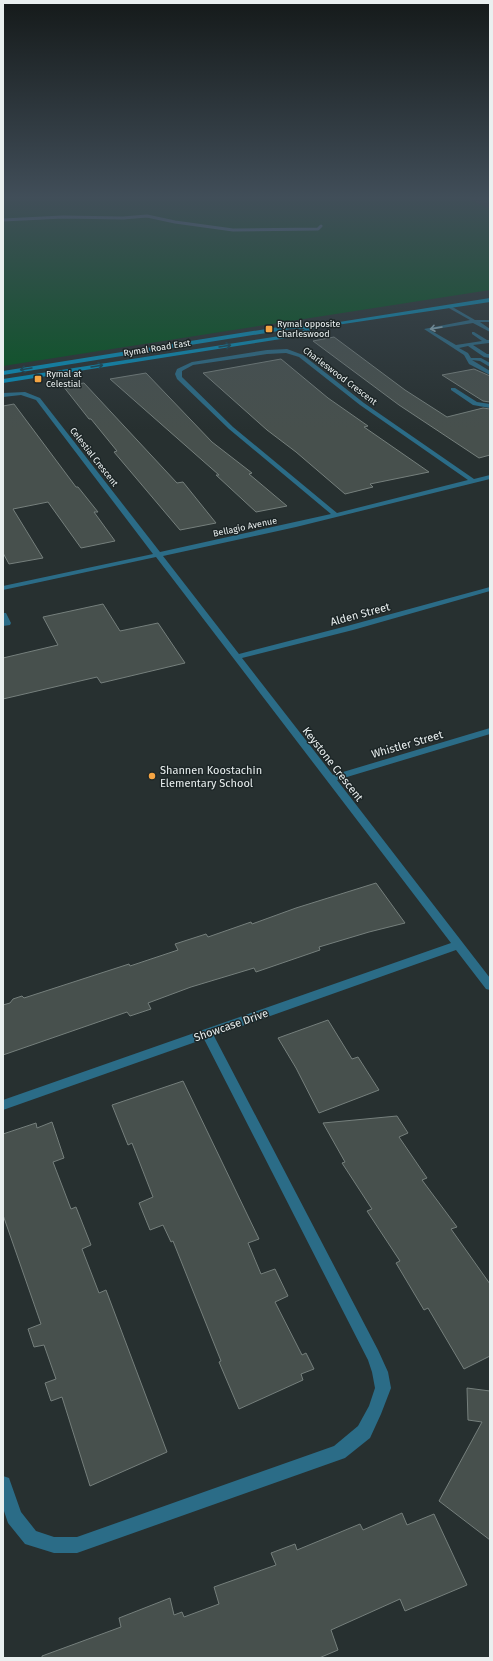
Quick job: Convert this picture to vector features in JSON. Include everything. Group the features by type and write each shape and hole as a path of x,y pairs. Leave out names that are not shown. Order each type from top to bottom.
{"main road":[{"name":"Rymal Road East","path":"3,373 291,327 314,328 490,300"},
{"name":"Rymal Road East","path":"3,381 300,334 314,328"}],"street":[{"name":"Charleswood Crescent","path":"336,515 231,428 179,378 179,370 192,364 266,352 278,351 295,353 362,404 473,481"},
{"path":"453,389 475,404 490,406"},
{"name":"Celestial Crescent","path":"3,395 24,393 32,395 38,399 158,555"},
{"name":"Bellagio Avenue","path":"3,588 336,515 490,477"},
{"name":"Keystone Crescent","path":"158,555 490,986"},
{"name":"Alden Street","path":"236,657 350,628 490,589"},
{"name":"Whistler Street","path":"330,779 490,731"},
{"name":"Showcase Drive","path":"3,1105 458,945"},
{"path":"3,1484 14,1518 31,1538 54,1545 77,1545 339,1452 364,1432 376,1409 383,1388 380,1372 373,1355 207,1033"}],"lane":[{"path":"449,306 490,331"},
{"path":"490,321 474,321 465,325 452,325 426,329 481,365 490,368"},
{"path":"465,325 472,327"},
{"path":"480,332 489,340"},
{"path":"474,333 489,340"},
{"path":"467,334 480,343"},
{"path":"455,347 489,340"},
{"path":"469,345 486,356 490,356"},
{"path":"466,354 471,363 490,373"},
{"path":"473,360 481,360 490,365"},
{"path":"3,615 7,623 3,624"}],"green space":[{"path":"3,276 490,276 490,290 3,366"}],"building":[{"path":"334,337 405,390 447,417 483,408 490,409 490,455 479,458 399,405 313,341"},
{"path":"281,359 328,398 368,426 364,427 429,472 370,484 373,487 345,494 296,452 267,430 203,373"},
{"path":"474,369 490,376 490,402 483,401 442,375"},
{"path":"146,373 212,442 252,473 249,474 287,506 256,512 216,475 219,475 110,379"},
{"path":"84,383 177,483 183,482 216,523 180,530 114,452 117,451 63,386"},
{"path":"14,404 76,487 78,487 98,512 94,512 115,541 81,548 48,502 13,509 43,558 9,564 3,553 3,406"},
{"path":"103,604 120,631 158,623 185,663 101,683 97,677 3,699 3,658 58,645 43,617"},
{"path":"376,883 405,923 319,947 320,950 256,972 254,968 191,987 148,1003 151,1009 130,1016 127,1012 3,1055 3,1005 10,1003 13,999 22,996 24,998 129,964 130,966 178,950 175,944 206,934 208,937 251,922 252,924 296,908"},
{"path":"328,1020 352,1059 358,1057 379,1090 319,1113 296,1068 278,1038"},
{"path":"183,1081 259,1239 248,1243 261,1274 275,1269 288,1296 275,1302 302,1355 306,1353 314,1369 301,1374 303,1380 239,1409 219,1362 221,1361 173,1241 171,1242 163,1225 150,1230 139,1203 153,1197 132,1143 128,1145 112,1105"},
{"path":"397,1116 408,1133 399,1137 427,1178 422,1180 457,1227 451,1229 490,1284 490,1356 464,1369 428,1308 424,1310 396,1263 400,1261 367,1211 372,1209 342,1163 345,1162 323,1123"},
{"path":"52,1122 64,1158 53,1162 71,1209 76,1207 91,1245 82,1249 99,1293 106,1290 167,1452 90,1486 62,1397 51,1401 45,1383 56,1379 44,1345 34,1347 28,1329 41,1324 3,1215 3,1134 36,1123 37,1128"},
{"path":"467,1388 490,1391 490,1540 439,1501 482,1422 468,1420"},
{"path":"402,1513 407,1525 434,1514 467,1585 405,1611 400,1599 331,1630 338,1650 319,1658 42,1658 42,1656 121,1627 119,1618 170,1598 174,1615 182,1612 184,1617 219,1604 214,1587 276,1565 271,1553 295,1544 297,1550 360,1524 363,1530"}],"place":[{"name":"Rymal opposite Charleswood","path":"269,329"},
{"name":"Rymal at Celestial","path":"38,379"},
{"name":"Shannen Koostachin Elementary School","path":"152,776"}]}
